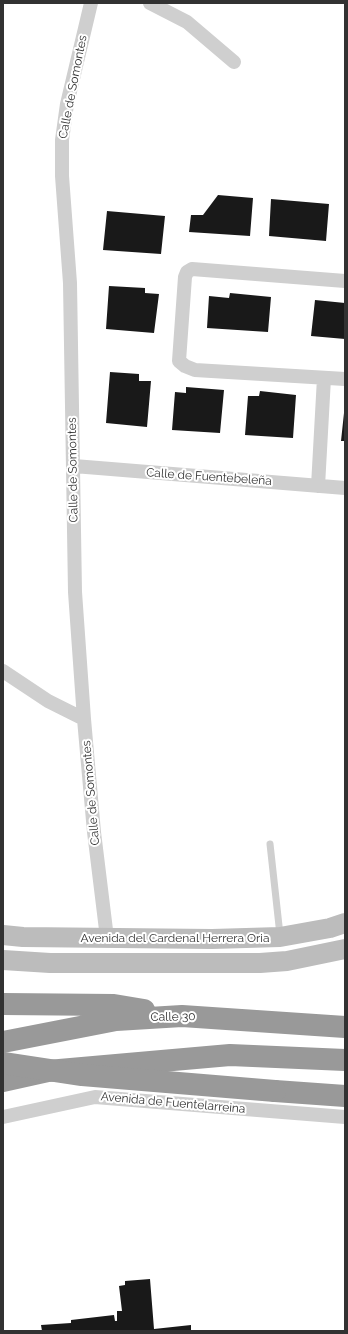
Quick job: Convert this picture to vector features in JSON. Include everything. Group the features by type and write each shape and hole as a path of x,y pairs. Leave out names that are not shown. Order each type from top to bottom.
{"highway":[{"path":"3,1004 114,1005 182,1016"},
{"name":"Calle 30","path":"3,1042 116,1020 182,1016 345,1027"},
{"path":"3,1081 48,1071 230,1055 345,1060"},
{"path":"3,1063 82,1075 345,1096"}],"main road":[{"name":"Avenida del Cardenal Herrera Oria","path":"3,935 107,938 280,938 330,928 345,923"},
{"name":"Avenida del Cardenal Herrera Oria","path":"3,960 57,963 260,963 287,961 345,950"}],"street":[{"name":"Calle de Somontes","path":"91,3 67,104 62,140 62,176 70,283 75,592 94,832 107,938"},
{"path":"150,3 187,22 234,62"},
{"path":"345,281 192,269 187,272 184,277 179,361 185,366 195,370 345,379"},
{"path":"318,486 324,378"},
{"name":"Calle de Fuentebeleña","path":"74,466 345,488"},
{"path":"3,671 48,701 84,719"},
{"name":"Avenida de Fuentelarreina","path":"3,1117 95,1097 345,1117"}],"lane":[{"path":"270,844 280,938"}],"building":[{"path":"218,195 253,198 250,236 189,232 191,215 203,215"},
{"path":"271,199 329,204 326,241 269,236"},
{"path":"107,211 165,216 161,254 103,250"},
{"path":"109,286 145,288 145,293 159,294 154,333 106,329"},
{"path":"230,293 271,297 268,332 207,328 209,296 229,298"},
{"path":"315,300 345,303 345,339 311,336"},
{"path":"110,372 139,374 139,381 151,381 147,427 106,423"},
{"path":"186,387 224,390 220,433 172,430 175,392 186,393"},
{"path":"260,391 296,395 293,438 245,435 248,396 259,396"},
{"path":"344,413 345,441 341,441"},
{"path":"150,1279 154,1329 191,1325 191,1331 42,1331 41,1325 71,1323 71,1320 114,1315 115,1321 117,1321 117,1311 122,1311 119,1286 125,1285 125,1281"}]}
